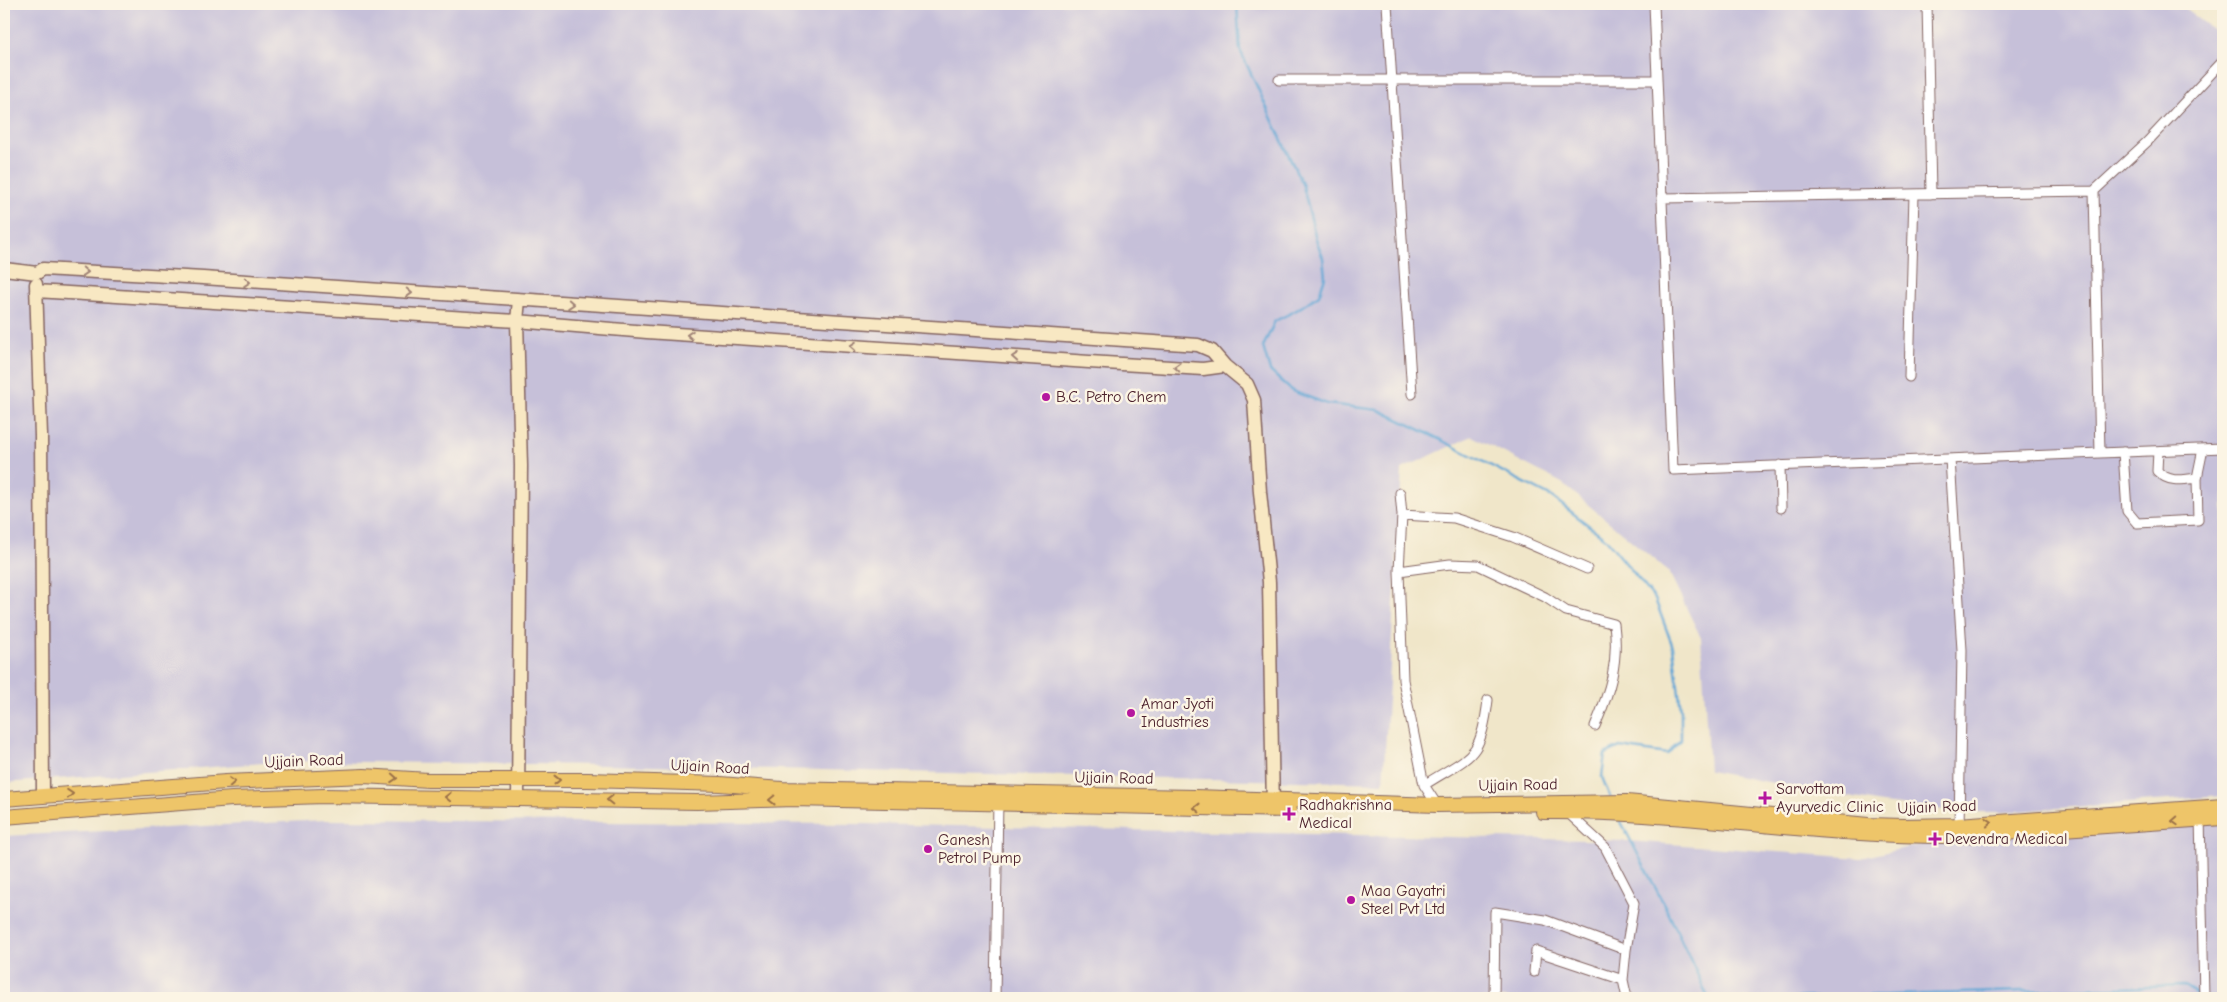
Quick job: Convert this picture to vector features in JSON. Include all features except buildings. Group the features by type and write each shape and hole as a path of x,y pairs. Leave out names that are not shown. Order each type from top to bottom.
{"main road":[{"name":"Ujjain Road","path":"4,799 313,777 364,776 428,780 588,780 720,784 782,789 998,798 1272,805 1567,811 1596,806"},
{"name":"Ujjain Road","path":"4,817 232,799 297,797 518,798 697,802 998,798"},
{"name":"Ujjain Road","path":"1272,805 1626,807 1959,830 2199,814 2223,818"},
{"name":"Ujjain Road","path":"2199,814 2223,806"}],"street":[{"path":"1387,4 1412,394"},
{"path":"1654,4 1673,470 2223,448"},
{"path":"1927,4 1930,194"},
{"path":"1662,198 2094,191 2148,141 2223,61"},
{"path":"1279,80 1657,80"},
{"path":"2094,191 2100,453"},
{"path":"1909,377 1914,194"},
{"path":"4,269 37,273 43,269 1198,345 1212,351 1225,366 1247,384 1254,400 1257,421 1260,492 1269,582 1272,805"},
{"path":"37,273 41,436 43,796"},
{"path":"36,291 517,321 647,332 1098,363 1203,369 1225,366"},
{"path":"518,798 521,466 517,321 519,300"},
{"path":"2123,452 2127,511 2137,523 2198,520 2197,478 2203,449"},
{"path":"2158,451 2157,471 2165,478 2176,480 2197,478"},
{"path":"1950,459 1962,650 1959,830"},
{"path":"1780,465 1781,508"},
{"path":"1400,492 1402,515 1399,571 1403,680 1424,785 1437,805"},
{"path":"1402,515 1454,518 1513,537 1587,569"},
{"path":"1399,571 1450,564 1478,565 1537,593 1566,611 1614,624 1615,662 1610,690 1595,726"},
{"path":"1424,785 1461,764 1477,749 1484,733 1488,700"},
{"path":"994,998 998,798"},
{"path":"1567,811 1605,846 1634,903 1623,980 1627,998"},
{"path":"2199,814 2204,996"},
{"path":"1494,998 1495,912 1545,920 1626,950"},
{"path":"1534,972 1536,951 1623,980"}],"shaded area":[{"path":"4,4 2179,4 2223,37 2223,796 2005,812 1964,812 1882,803 1709,771 1701,638 1669,572 1562,483 1472,436 1402,469 1383,783 602,765 289,761 4,783"},
{"path":"2223,818 2223,998 4,998 4,836 325,820 865,824 1628,841 1860,858 1952,838"}],"waterway":[{"path":"1237,4 1240,50 1303,186 1316,239 1323,258 1325,277 1319,295 1295,311 1275,321 1263,347 1270,371 1292,391 1327,404 1379,410 1552,497 1606,539 1655,599 1673,647 1681,710 1681,740 1667,754 1620,747 1605,754 1602,777 1610,797"},
{"path":"1619,818 1668,912 1708,997 1715,998"},
{"path":"1794,998 2184,986 2202,997"},
{"path":"2207,998 2223,998"}],"place":[{"name":"B.C. Petro Chem","path":"1046,397"},
{"name":"Amar Jyoti Industries","path":"1131,713"},
{"name":"Sarvottam Ayurvedic Clinic","path":"1765,798"},
{"name":"Radhakrishna Medical","path":"1289,814"},
{"name":"Devendra Medical","path":"1935,839"},
{"name":"Ganesh Petrol Pump","path":"928,849"},
{"name":"Maa Gayatri Steel Pvt Ltd","path":"1351,900"}]}
